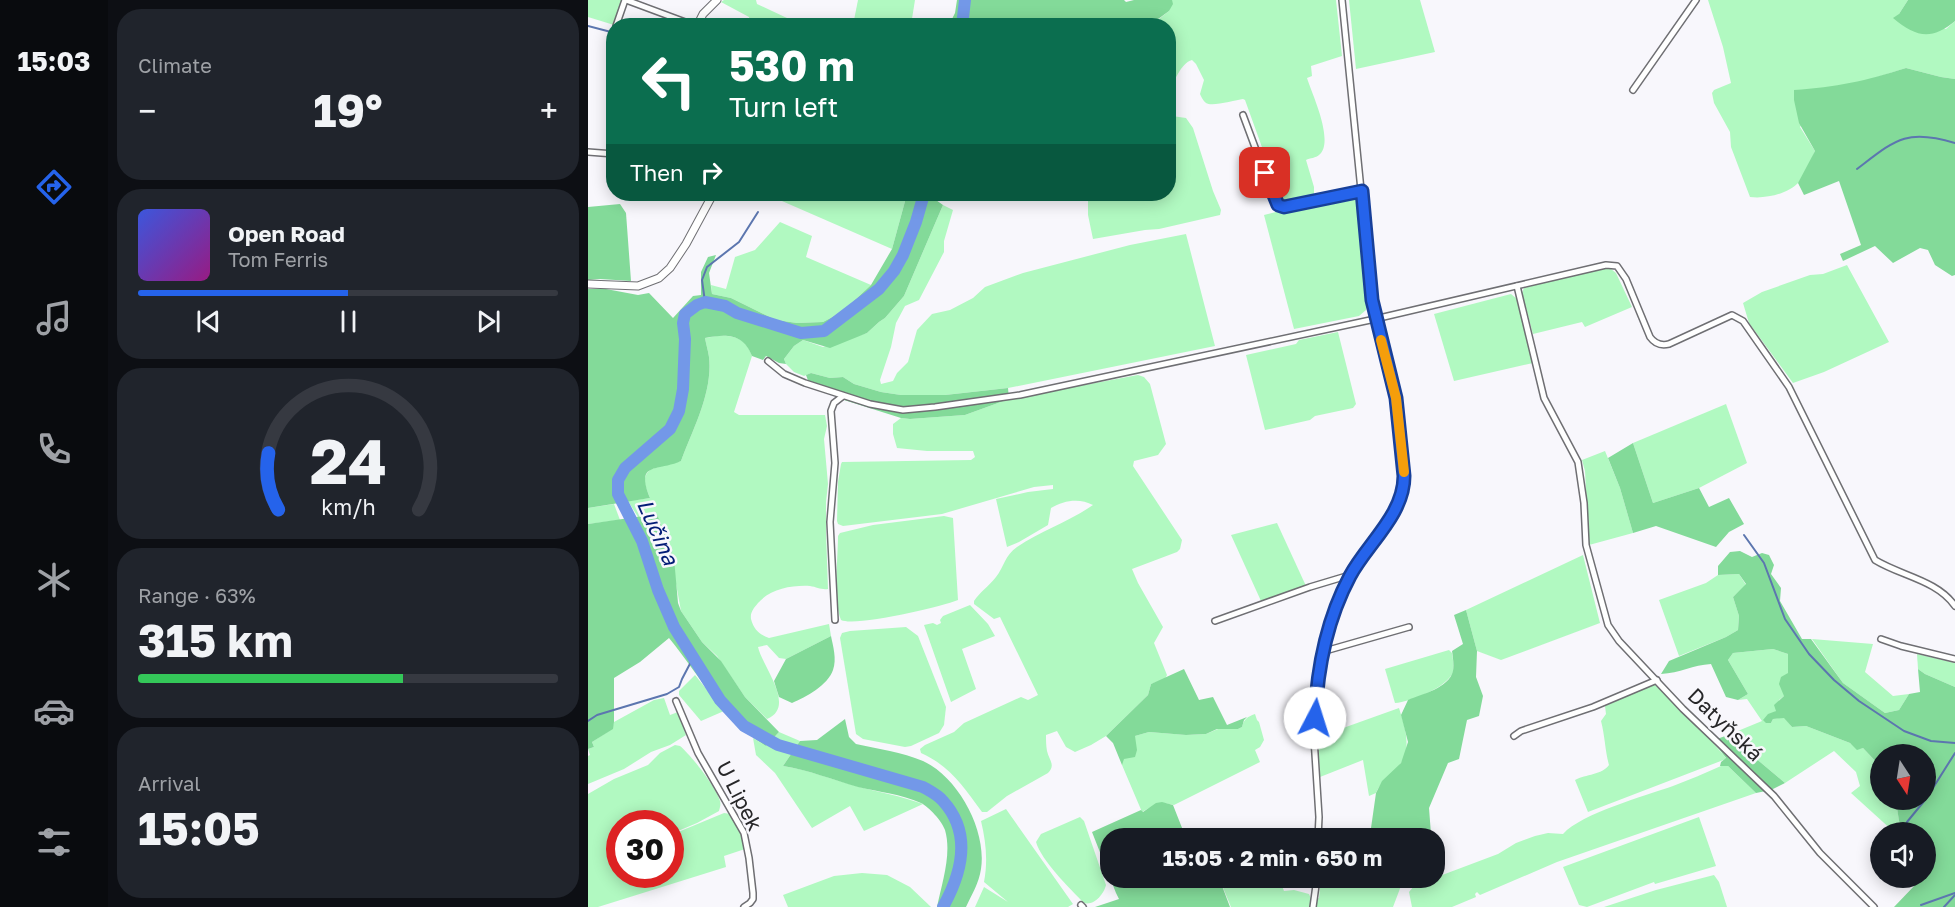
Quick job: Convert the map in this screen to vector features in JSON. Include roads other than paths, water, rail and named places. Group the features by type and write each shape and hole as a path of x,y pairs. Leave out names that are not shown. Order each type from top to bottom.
{"street":[{"path":"619,18 626,0 675,18"},
{"path":"701,18 717,0"},
{"path":"1318,828 1314,738 1316,699 1329,623 1350,575 1395,509 1404,487 1396,398 1375,319 1371,293 1342,0"},
{"path":"1633,90 1696,0"},
{"path":"1243,115 1278,205 1284,207 1362,191"},
{"path":"588,152 606,153"},
{"path":"588,284 638,286 658,278 670,268 686,244 709,201"},
{"path":"768,361 784,374 805,384 885,408 903,410 935,408 1020,395 1375,319 1606,265 1617,266 1626,279 1650,337 1659,344 1669,344 1732,315 1743,321 1789,387 1875,560 1940,590 1955,606"},
{"name":"Datyňská","path":"1517,286 1544,398 1578,462 1584,503 1586,544 1608,625 1619,641 1683,709 1774,796 1820,853 1874,907"},
{"path":"835,620 830,522 835,463 831,411 834,403 843,396"},
{"path":"1215,621 1299,590 1350,575"},
{"path":"1324,651 1409,627"},
{"path":"1881,639 1900,646 1955,659"},
{"path":"1514,736 1521,731 1593,707 1657,680"},
{"name":"U Lipek","path":"676,701 698,753 744,833 753,899 744,907"},
{"path":"1313,907 1316,888"}],"waterway":[{"name":"Lučina","path":"963,18 965,0"},
{"path":"588,26 606,31"},
{"path":"1857,169 1892,144 1912,137 1955,143"},
{"name":"Lučina","path":"922,201 903,255 894,271 879,289 824,331 801,333 737,313 725,306 705,302 685,314 683,389 679,411 670,429 625,468 618,480 618,494 642,541 658,590 674,627 720,700 744,726 778,745 923,787 943,801 952,813 961,840 959,867 943,907"},
{"path":"705,302 702,280 707,267 739,242 758,212"},
{"path":"1744,535 1764,563 1785,619 1809,654 1834,680 1859,701 1904,731 1931,741 1955,743"},
{"path":"588,721 597,715 667,694 679,687 693,658"},
{"path":"1936,783 1955,753"},
{"path":"1907,822 1917,810"},
{"path":"1921,905 1955,893"},
{"path":"1944,907 1955,895"}]}
